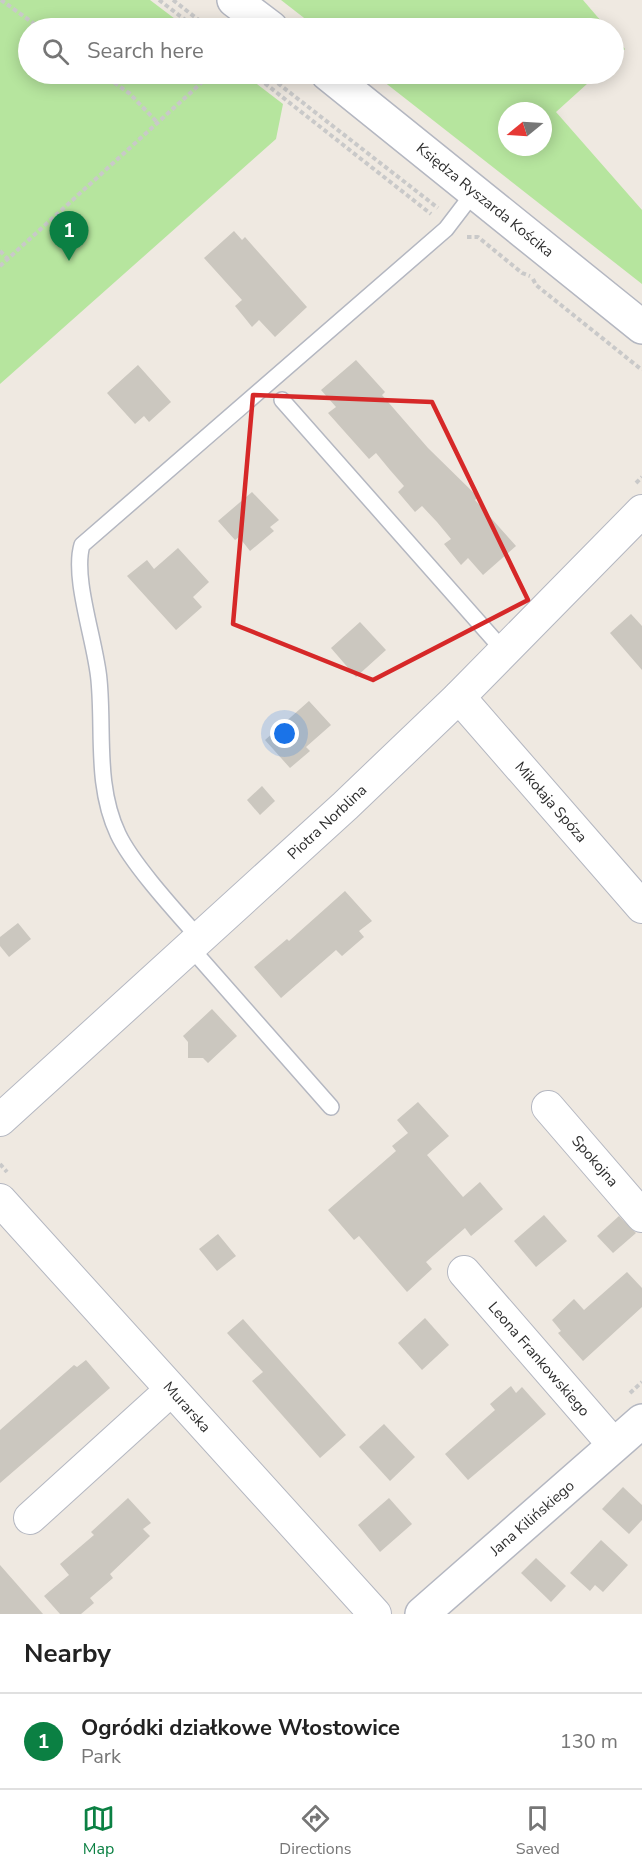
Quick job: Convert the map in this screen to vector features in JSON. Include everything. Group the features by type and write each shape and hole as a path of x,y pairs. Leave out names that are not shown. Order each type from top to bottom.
{"street":[{"path":"234,0 258,18"},
{"name":"Księdza Ryszarda Kościka","path":"341,84 642,327"},
{"name":"Piotra Norblina","path":"0,1119 345,806 459,697 642,511"},
{"name":"Mikołaja Spóza","path":"459,697 642,907"},
{"name":"Spokojna","path":"548,1107 642,1216"},
{"name":"Murarska","path":"0,1200 375,1614"},
{"name":"Leona Frankowskiego","path":"464,1272 614,1446"},
{"path":"30,1518 171,1390"},
{"name":"Jana Kilińskiego","path":"422,1614 642,1421"}],"lane":[{"path":"331,1107 195,943 118,836 109,810 101,771 99,680 80,566 82,545 446,229 475,191"},
{"path":"282,400 504,651"}],"path":[{"path":"1,0 26,18"},
{"path":"159,0 183,18"},
{"path":"173,0 196,18"},
{"path":"116,84 129,93 158,123"},
{"path":"0,266 200,84"},
{"path":"0,251 8,260"}],"highlighted area":[{"path":"253,395 432,402 528,600 373,680 233,624"}],"green space":[{"path":"0,0 150,0 174,18 18,18 18,84 257,84 283,104 276,139 0,384"},
{"path":"281,0 583,0 598,18 304,18"},
{"path":"387,84 587,84 556,112 642,210 642,284"}],"building":[{"path":"234,231 242,240 245,237 307,307 275,337 259,320 252,327 235,306 242,300 204,258"},
{"path":"356,360 385,392 382,395 428,448 478,497 475,500 516,546 483,575 468,558 461,565 444,544 451,539 437,522 422,506 415,512 398,492 404,486 376,453 369,459 328,413 336,407 321,390"},
{"path":"138,365 171,402 149,422 144,416 135,424 107,393"},
{"path":"252,492 279,520 270,527 274,531 250,551 239,537 235,540 218,521"},
{"path":"178,548 209,582 193,597 202,607 176,630 127,576 147,560 154,569"},
{"path":"631,614 642,626 642,670 610,633"},
{"path":"360,622 386,650 356,677 331,648"},
{"path":"309,701 331,725 306,747 310,751 290,768 265,740"},
{"path":"262,786 275,801 260,815 247,800"},
{"path":"345,891 372,921 359,931 364,937 342,956 336,950 281,998 254,967 287,939 289,941"},
{"path":"18,923 31,939 9,957 0,946 0,937"},
{"path":"212,1009 237,1036 208,1063 203,1058 188,1058 188,1042 183,1036"},
{"path":"418,1102 449,1136 427,1155 463,1197 480,1182 503,1209 471,1236 465,1228 426,1262 432,1269 407,1292 359,1236 354,1240 328,1210 396,1151 392,1146 408,1133 397,1120"},
{"path":"544,1215 567,1241 536,1267 514,1241"},
{"path":"619,1216 636,1233 613,1253 597,1236"},
{"path":"218,1234 236,1256 217,1271 199,1249"},
{"path":"627,1272 642,1288 642,1307 583,1361 558,1333 561,1331 552,1320 574,1299 584,1310"},
{"path":"425,1318 449,1345 422,1370 398,1343"},
{"path":"243,1319 346,1435 320,1458 252,1381 263,1372 227,1333"},
{"path":"86,1360 110,1388 0,1483 0,1430 74,1365 77,1367"},
{"path":"511,1386 516,1393 522,1387 546,1414 468,1480 445,1454 495,1410 490,1404"},
{"path":"384,1424 415,1457 390,1481 359,1447"},
{"path":"623,1487 642,1505 642,1520 629,1534 602,1509"},
{"path":"128,1498 151,1523 143,1529 150,1536 110,1574 113,1578 90,1598 94,1603 81,1614 60,1614 44,1596 69,1575 60,1564 94,1535 91,1532"},
{"path":"389,1498 412,1524 380,1552 358,1525"},
{"path":"601,1540 628,1565 603,1592 595,1585 590,1591 570,1573"},
{"path":"536,1558 566,1586 551,1602 521,1573"},
{"path":"0,1565 43,1614 0,1614"}],"place":[{"name":"Ogródki działkowe Włostowice","path":"69,261"}]}
